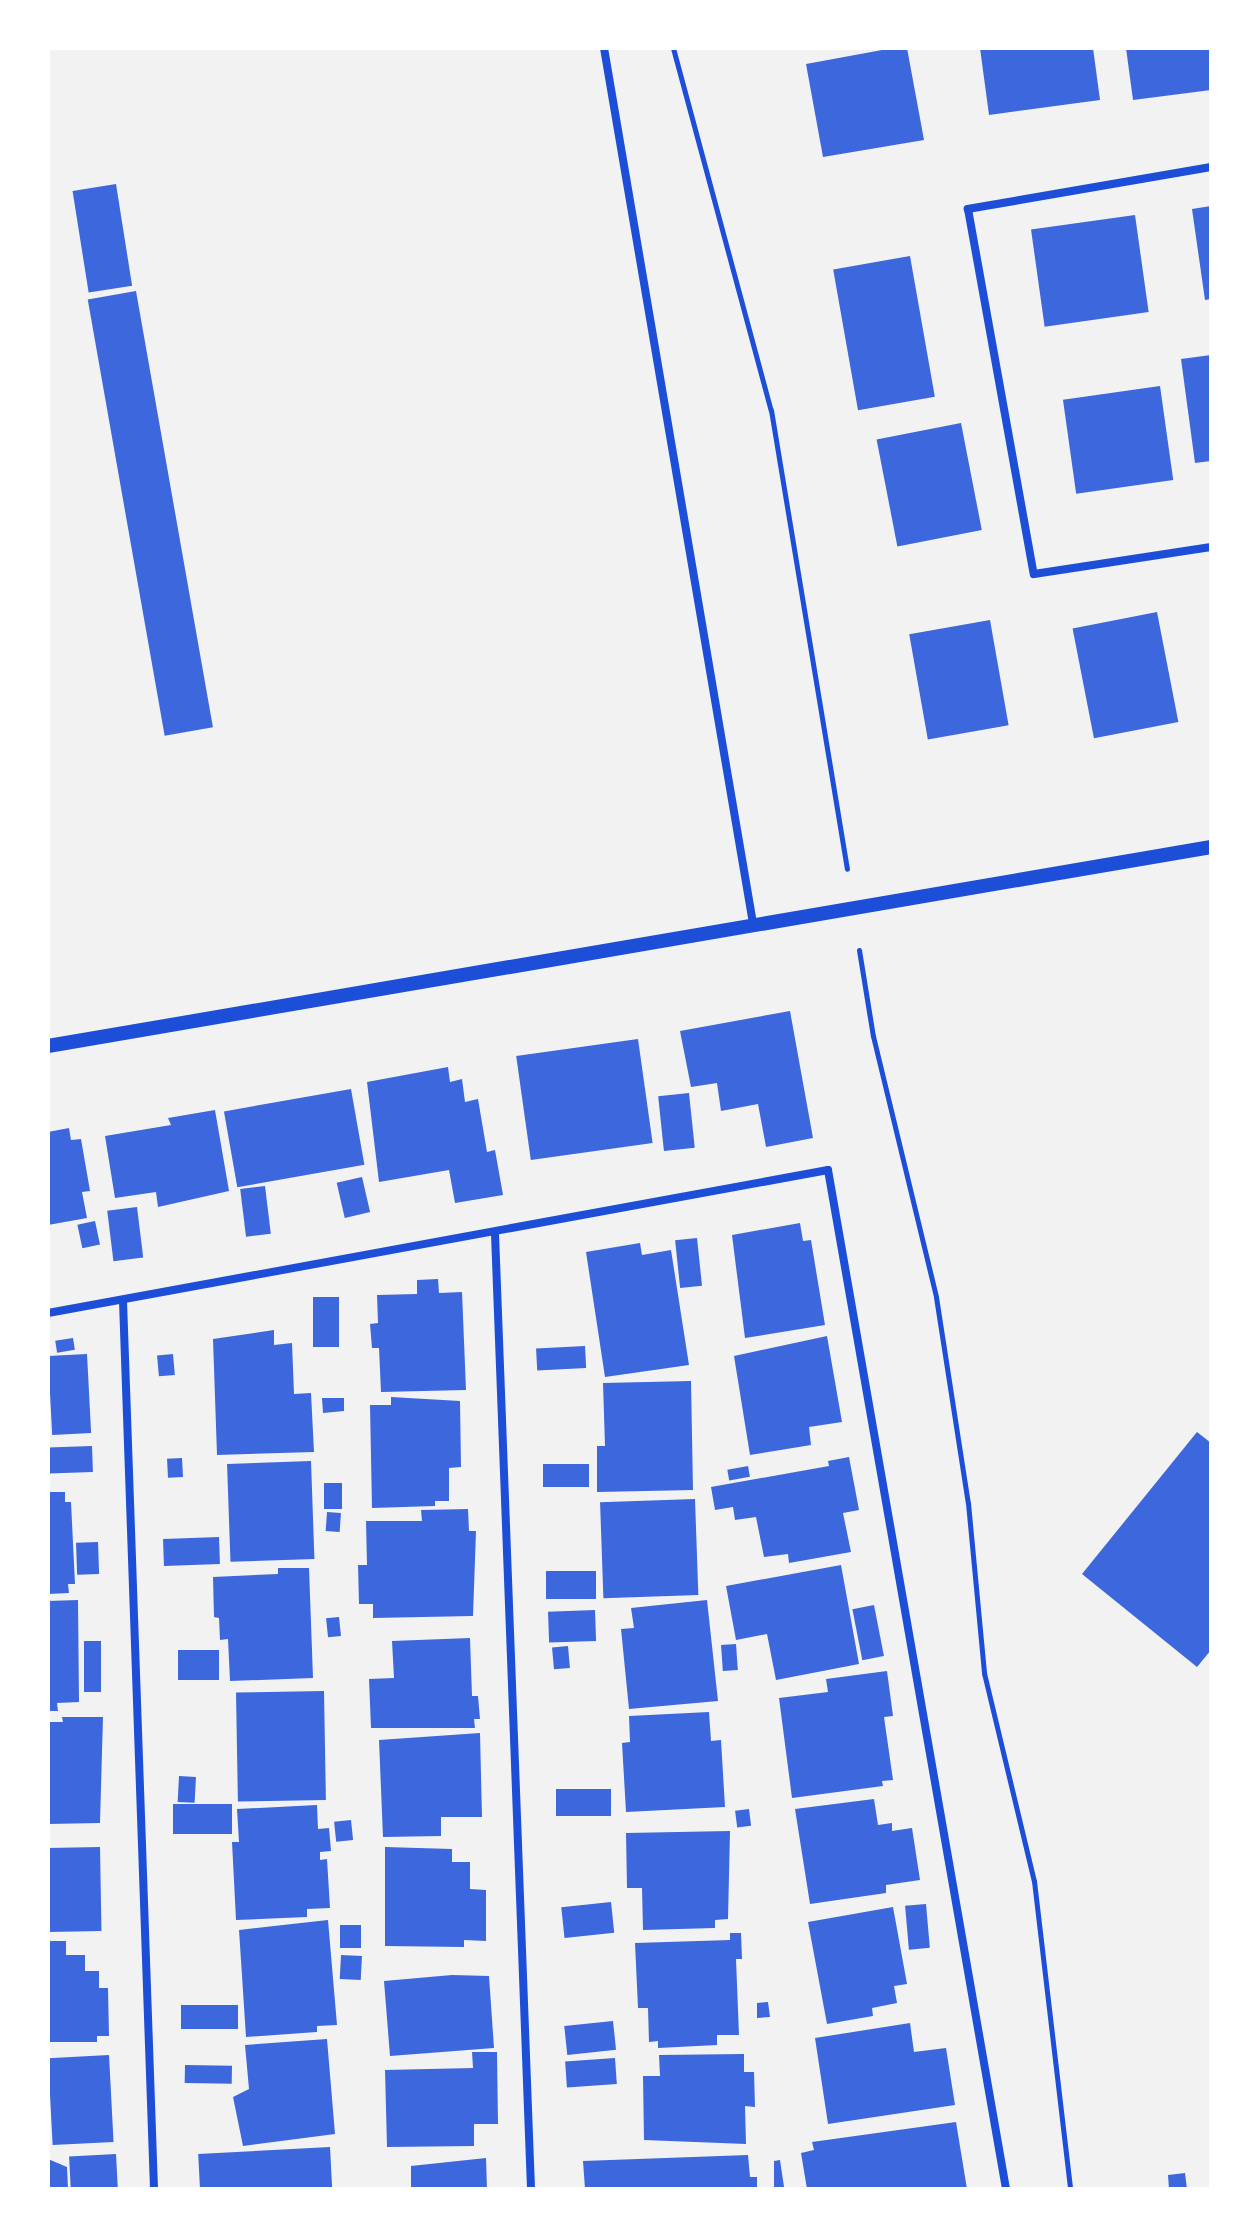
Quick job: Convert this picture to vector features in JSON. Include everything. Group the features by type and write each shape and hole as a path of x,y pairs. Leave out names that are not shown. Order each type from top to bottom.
{"street":[{"path":"604,48 753,923"},
{"path":"1211,167 968,209 1034,574 1211,547"},
{"path":"48,1046 1211,847"},
{"path":"48,1313 495,1234 828,1170 1006,2189"},
{"path":"495,1234 531,2189"},
{"path":"123,1301 154,2189"}],"path":[{"path":"673,48 771,410 833,779"},
{"path":"873,1036 936,1297 968,1503 984,1673 1034,1881 1070,2189"}],"building":[{"path":"907,48 924,140 823,157 806,64"},
{"path":"980,48 1093,48 1100,100 989,115"},
{"path":"1126,48 1211,48 1211,90 1133,100"},
{"path":"116,184 132,286 89,293 73,191"},
{"path":"1211,206 1211,299 1205,300 1192,209"},
{"path":"1135,215 1149,312 1045,327 1031,230"},
{"path":"910,256 935,397 858,410 833,270"},
{"path":"136,291 213,727 165,736 88,300"},
{"path":"1211,355 1211,461 1195,463 1181,359"},
{"path":"1160,386 1173,480 1076,494 1063,400"},
{"path":"961,423 982,530 897,546 877,439"},
{"path":"1157,612 1178,722 1094,738 1073,628"},
{"path":"990,620 1009,725 928,740 909,634"},
{"path":"790,1011 813,1138 766,1147 758,1104 721,1111 717,1083 691,1087 680,1031"},
{"path":"638,1039 653,1143 531,1160 516,1056"},
{"path":"448,1067 450,1082 462,1079 465,1102 478,1099 487,1152 495,1150 503,1195 455,1203 449,1170 379,1182 367,1082"},
{"path":"351,1089 364,1165 237,1187 224,1111"},
{"path":"689,1093 695,1148 664,1151 658,1096"},
{"path":"215,1110 229,1191 158,1207 156,1192 115,1198 105,1136 171,1125 168,1118"},
{"path":"69,1128 71,1140 81,1139 90,1191 82,1192 87,1218 48,1225 48,1132"},
{"path":"362,1177 370,1212 345,1218 337,1183"},
{"path":"265,1186 271,1234 246,1237 240,1189"},
{"path":"137,1207 143,1258 113,1261 107,1211"},
{"path":"95,1221 100,1244 82,1248 77,1225"},
{"path":"800,1223 803,1241 811,1240 825,1325 745,1338 732,1235"},
{"path":"697,1238 702,1286 680,1288 675,1240"},
{"path":"640,1243 642,1255 671,1250 689,1365 605,1377 586,1252"},
{"path":"438,1279 439,1293 462,1292 466,1390 381,1392 379,1348 372,1348 370,1324 378,1323 377,1295 417,1294 417,1280"},
{"path":"313,1297 339,1297 339,1347 313,1347"},
{"path":"274,1330 274,1345 292,1343 294,1394 311,1393 314,1452 217,1455 213,1339"},
{"path":"827,1336 842,1422 809,1427 811,1445 750,1455 734,1356"},
{"path":"73,1338 75,1350 57,1353 55,1341"},
{"path":"585,1346 586,1368 537,1371 536,1349"},
{"path":"87,1354 91,1433 52,1435 48,1356"},
{"path":"173,1354 175,1375 159,1376 157,1355"},
{"path":"691,1381 693,1490 597,1492 597,1446 605,1446 603,1383"},
{"path":"391,1397 460,1401 461,1467 449,1468 449,1501 435,1501 435,1506 372,1508 370,1405 391,1405"},
{"path":"322,1398 344,1398 344,1411 323,1413"},
{"path":"1197,1432 1211,1443 1211,1650 1197,1667 1082,1574"},
{"path":"92,1446 93,1472 49,1474 48,1448"},
{"path":"849,1457 859,1510 843,1513 851,1552 789,1563 788,1554 764,1557 756,1517 735,1520 733,1507 715,1510 711,1487 829,1466 828,1461"},
{"path":"182,1458 183,1477 168,1478 167,1459"},
{"path":"311,1461 314,1559 230,1562 227,1464"},
{"path":"543,1464 589,1464 589,1487 543,1487"},
{"path":"748,1466 750,1477 729,1480 727,1470"},
{"path":"324,1483 342,1483 342,1509 324,1509"},
{"path":"48,1492 65,1492 65,1502 71,1502 75,1584 68,1584 69,1593 48,1594"},
{"path":"695,1499 698,1595 603,1598 600,1502"},
{"path":"468,1509 469,1531 476,1531 473,1616 373,1618 373,1604 359,1604 358,1565 367,1565 366,1521 422,1521 421,1510"},
{"path":"327,1512 341,1513 340,1532 326,1531"},
{"path":"219,1537 220,1564 164,1566 163,1539"},
{"path":"98,1542 99,1574 77,1575 76,1543"},
{"path":"841,1565 859,1664 776,1680 767,1634 736,1640 726,1586"},
{"path":"278,1568 309,1568 313,1678 230,1681 228,1639 220,1640 219,1618 214,1617 213,1577 278,1574"},
{"path":"546,1571 596,1571 596,1599 546,1599"},
{"path":"78,1600 79,1702 57,1703 58,1711 48,1711 48,1601"},
{"path":"707,1600 718,1701 629,1709 621,1629 634,1628 631,1608"},
{"path":"874,1605 884,1656 862,1660 852,1609"},
{"path":"595,1610 596,1641 549,1643 548,1612"},
{"path":"339,1617 341,1636 328,1637 326,1618"},
{"path":"470,1638 472,1696 478,1696 480,1719 474,1719 475,1728 371,1728 369,1679 394,1678 392,1641"},
{"path":"84,1641 101,1641 101,1692 84,1692"},
{"path":"736,1644 738,1670 723,1671 721,1645"},
{"path":"568,1646 570,1668 554,1669 552,1647"},
{"path":"178,1650 219,1650 219,1680 178,1680"},
{"path":"887,1671 893,1716 884,1717 893,1780 882,1781 883,1786 792,1798 779,1698 828,1692 826,1679"},
{"path":"324,1691 326,1800 238,1802 236,1693"},
{"path":"709,1712 711,1741 721,1740 725,1807 626,1812 622,1743 630,1742 629,1716"},
{"path":"62,1717 103,1717 100,1823 48,1824 48,1722 63,1722"},
{"path":"480,1733 482,1817 441,1817 441,1836 383,1837 379,1740"},
{"path":"179,1776 196,1777 195,1803 178,1802"},
{"path":"556,1789 611,1789 611,1816 556,1816"},
{"path":"874,1799 878,1825 892,1823 892,1831 912,1828 920,1880 886,1885 886,1893 810,1904 795,1809"},
{"path":"173,1804 232,1804 232,1834 173,1834"},
{"path":"317,1805 318,1829 329,1828 331,1851 320,1852 320,1860 327,1859 330,1908 307,1909 307,1917 236,1920 232,1842 239,1842 237,1809"},
{"path":"749,1809 751,1826 737,1828 735,1811"},
{"path":"351,1820 353,1840 336,1842 334,1822"},
{"path":"730,1831 728,1919 715,1920 715,1928 643,1930 642,1888 627,1888 626,1833"},
{"path":"100,1847 101,1931 49,1932 48,1848"},
{"path":"385,1847 452,1849 452,1862 470,1862 470,1889 486,1890 486,1941 464,1940 464,1947 385,1946"},
{"path":"611,1902 614,1933 565,1938 561,1907"},
{"path":"926,1904 930,1948 909,1950 905,1906"},
{"path":"893,1907 907,1984 894,1986 897,2003 872,2008 873,2016 827,2024 808,1922"},
{"path":"328,1920 337,2025 317,2026 317,2032 246,2037 239,1930"},
{"path":"340,1925 361,1925 361,1948 340,1948"},
{"path":"730,1933 741,1933 742,1959 736,1959 739,2035 717,2035 717,2045 658,2048 658,2041 649,2042 648,2008 638,2008 635,1943 730,1940"},
{"path":"48,1941 66,1941 66,1955 85,1955 85,1971 99,1971 99,1988 108,1988 109,2036 97,2036 97,2042 48,2042"},
{"path":"341,1955 362,1956 361,1980 340,1979"},
{"path":"452,1975 489,1976 494,2048 390,2056 384,1981"},
{"path":"768,2002 770,2017 757,2018 757,2003"},
{"path":"181,2005 238,2005 238,2029 181,2029"},
{"path":"613,2021 616,2050 567,2055 564,2026"},
{"path":"910,2023 914,2052 946,2048 955,2105 828,2124 815,2038"},
{"path":"327,2039 335,2134 243,2146 233,2097 249,2089 245,2045"},
{"path":"472,2052 497,2052 498,2124 474,2124 474,2146 387,2147 385,2070 473,2068"},
{"path":"744,2054 744,2072 754,2072 755,2107 745,2106 746,2144 644,2140 643,2076 660,2076 659,2055"},
{"path":"109,2055 114,2142 53,2145 48,2058"},
{"path":"615,2058 617,2084 567,2087 565,2061"},
{"path":"185,2065 232,2066 232,2084 185,2083"},
{"path":"956,2122 967,2189 807,2189 801,2153 814,2150 812,2142"},
{"path":"330,2147 332,2189 200,2189 198,2154"},
{"path":"116,2154 118,2189 71,2189 69,2156"},
{"path":"748,2155 750,2177 757,2177 757,2189 585,2189 583,2161"},
{"path":"486,2158 487,2189 411,2189 411,2166"},
{"path":"48,2159 67,2167 68,2189 48,2189"},
{"path":"780,2160 784,2187 774,2187 774,2161"},
{"path":"1185,2173 1187,2189 1169,2189 1168,2175"}]}
